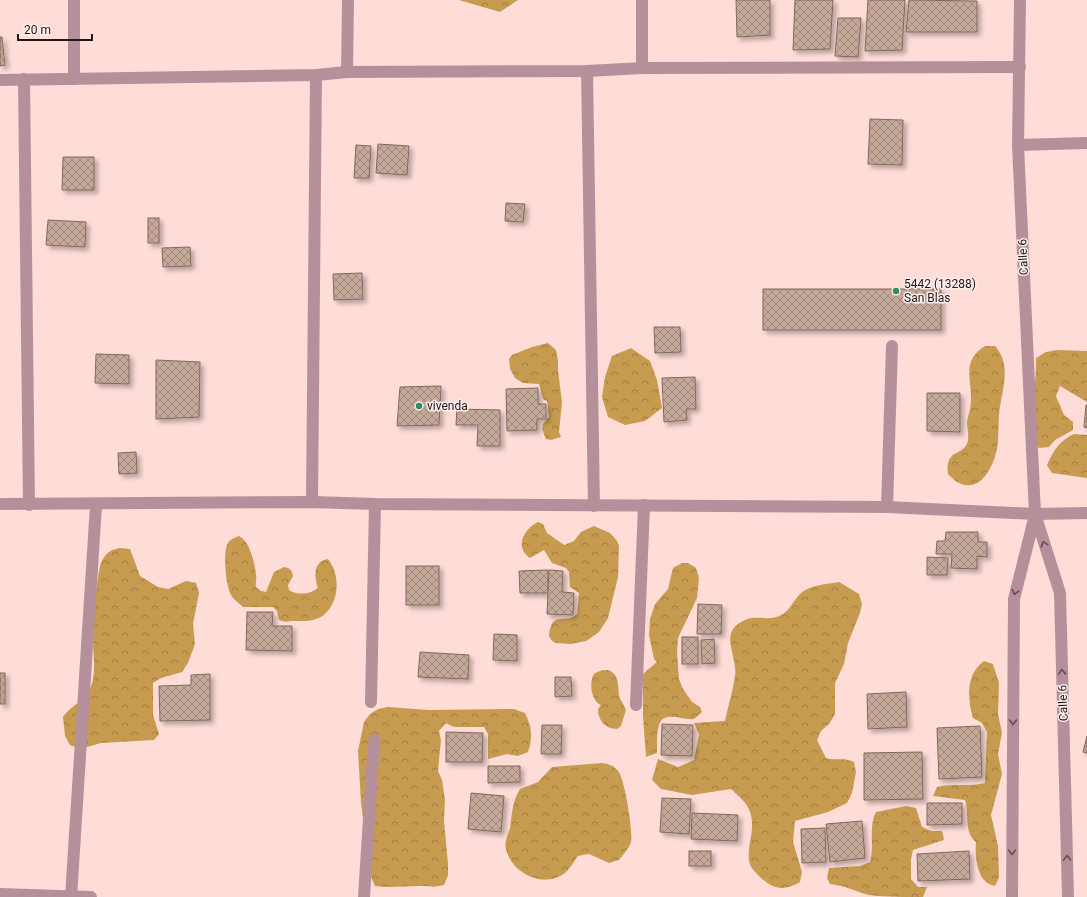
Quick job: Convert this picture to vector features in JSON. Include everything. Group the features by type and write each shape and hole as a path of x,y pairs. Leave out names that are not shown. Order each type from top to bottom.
{"street":[{"path":"74,0 74,79"},
{"path":"347,72 348,0"},
{"path":"642,0 642,68"},
{"name":"Calle 6","path":"1020,0 1018,145 1035,514 1060,594 1068,897"},
{"path":"0,80 316,75 347,72 587,71 642,68 1020,67"},
{"path":"587,71 594,506"},
{"path":"312,502 316,75"},
{"path":"24,79 29,505"},
{"path":"1018,145 1087,144"},
{"path":"886,507 892,346"},
{"path":"0,504 96,505 312,502 594,506 886,507 1035,514 1087,512"},
{"path":"371,702 376,504"},
{"path":"71,897 96,505"},
{"path":"636,705 644,505"},
{"name":"Calle 6","path":"1012,897 1014,599 1035,514"},
{"path":"364,897 374,740"},
{"path":"0,894 91,897"}],"green space":[{"path":"459,0 518,0 500,12"},
{"path":"548,343 556,350 562,402 559,432 561,437 551,440 546,439 542,429 543,424 549,417 547,401 543,399 539,384 523,383 515,378 510,369 509,359 512,355 532,347"},
{"path":"985,346 995,346 1004,362 1005,370 999,415 997,449 991,467 983,479 972,485 963,485 948,474 948,466 949,460 952,456 962,450 968,441 967,422 971,406 970,364 978,352"},
{"path":"631,348 650,361 657,380 662,408 645,421 625,425 608,417 602,397 605,377 612,356"},
{"path":"1057,350 1087,351 1087,402 1060,386 1056,396 1064,415 1073,422 1073,430 1055,440 1049,447 1039,448 1035,439 1033,416 1036,358 1046,352"},
{"path":"1074,434 1087,435 1087,478 1052,473 1047,465 1058,446 1069,436"},
{"path":"538,522 543,524 547,533 564,545 574,541 581,532 594,526 610,533 617,541 619,546 618,577 608,618 599,632 586,641 570,644 556,643 552,641 549,636 553,622 559,619 568,619 577,614 579,593 570,587 569,572 566,568 552,563 544,550 530,558 525,554 522,544 523,538 529,529"},
{"path":"239,536 246,543 251,553 255,570 256,587 261,591 266,592 274,572 284,567 288,568 293,574 288,585 289,590 300,594 312,592 318,588 315,575 317,566 323,560 328,559 335,574 337,583 331,607 326,613 313,620 283,621 279,620 277,611 273,607 243,607 229,591 225,556 229,541"},
{"path":"120,548 130,549 140,576 158,587 168,589 186,581 196,583 199,593 193,624 195,644 188,663 182,672 161,678 153,683 153,715 159,734 154,740 101,743 80,749 70,745 65,736 63,717 84,697 90,689 94,671 94,612 100,566 107,554 112,550"},
{"path":"682,563 688,563 696,568 699,578 697,598 678,638 677,653 679,679 683,689 692,702 700,707 702,712 694,719 671,717 664,718 659,726 657,753 646,757 643,716 643,674 657,662 654,659 649,635 650,619 655,604 668,589 673,568"},
{"path":"839,582 859,594 862,604 848,643 844,664 835,683 835,714 829,724 821,731 817,740 826,758 854,762 856,772 852,793 847,803 828,812 795,821 793,842 802,872 800,882 788,887 778,888 768,884 754,871 750,865 749,849 752,818 749,808 745,802 731,789 692,795 661,789 652,780 658,759 678,767 694,760 699,734 694,723 725,721 735,676 730,638 736,626 748,619 772,618 781,615 805,590 819,585"},
{"path":"984,661 993,664 999,683 998,714 1002,733 998,754 1002,774 991,815 998,846 999,877 995,886 986,882 978,869 976,842 972,838 968,828 965,800 933,796 937,787 985,783 987,732 982,723 973,718 969,695 971,679 978,666"},
{"path":"608,670 616,677 620,697 626,710 621,726 617,729 606,726 599,717 598,709 601,705 593,697 591,688 594,674 599,671"},
{"path":"388,707 429,710 514,709 525,713 529,723 531,742 528,752 518,756 507,754 488,759 488,734 484,727 454,727 446,723 439,731 441,740 438,771 442,780 445,800 444,821 448,864 448,875 444,885 434,887 375,886 371,877 361,803 358,751 364,722 370,714 378,709"},
{"path":"602,763 611,765 621,776 628,805 631,827 631,842 629,847 619,860 609,863 589,854 578,856 565,873 557,878 548,880 539,879 522,872 509,858 506,849 506,838 510,828 514,803 520,789 538,782 552,767"},
{"path":"906,806 916,808 922,827 931,831 942,831 944,840 913,850 911,859 911,879 918,887 927,887 923,897 889,897 869,895 846,887 830,884 827,878 829,868 860,866 870,862 872,849 872,824 876,812"}],"building":[{"path":"736,0 770,0 770,35 737,37"},
{"path":"795,0 833,0 830,49 793,50"},
{"path":"868,0 905,0 902,50 865,51"},
{"path":"909,0 977,1 977,32 906,32"},
{"path":"838,18 861,18 858,57 835,56"},
{"path":"0,37 2,37 5,65 0,66"},
{"path":"870,119 903,120 902,165 868,164"},
{"path":"378,144 409,146 407,175 376,173"},
{"path":"356,145 371,146 369,178 354,178"},
{"path":"63,157 94,157 94,190 62,190"},
{"path":"506,203 525,204 523,222 505,221"},
{"path":"148,218 159,218 159,243 148,243"},
{"path":"48,220 86,222 85,247 46,245"},
{"path":"190,247 191,266 163,267 162,248"},
{"path":"362,273 363,299 334,300 333,274"},
{"path":"763,289 941,289 941,330 763,330"},
{"path":"654,327 680,327 681,352 655,353"},
{"path":"96,354 129,355 129,384 95,383"},
{"path":"156,360 200,362 199,417 156,419"},
{"path":"695,377 696,409 686,409 687,420 664,422 662,378"},
{"name":"vivenda","path":"441,386 439,425 397,426 400,387"},
{"path":"538,388 538,404 546,404 546,419 537,419 537,430 507,431 506,389"},
{"path":"927,393 960,393 960,432 927,431"},
{"path":"1087,405 1087,428 1084,427"},
{"path":"457,409 500,410 500,446 477,446 478,425 456,425"},
{"path":"136,452 137,473 119,474 118,453"},
{"path":"946,532 978,532 978,542 987,542 987,557 977,556 977,569 951,568 952,554 936,554 937,541 945,541"},
{"path":"927,557 948,558 947,575 927,575"},
{"path":"406,566 439,566 439,605 406,605"},
{"path":"548,570 548,593 520,593 519,571"},
{"path":"549,570 563,571 562,592 574,593 573,615 547,614"},
{"path":"698,604 722,605 721,634 697,634"},
{"path":"247,612 273,612 272,626 292,626 292,651 246,650"},
{"path":"494,634 517,635 517,661 493,660"},
{"path":"682,637 698,637 698,664 682,664"},
{"path":"714,639 715,663 702,664 701,640"},
{"path":"420,652 469,655 468,679 418,677"},
{"path":"0,673 5,673 5,704 0,704"},
{"path":"210,674 210,720 160,721 159,686 191,685 191,675"},
{"path":"555,677 571,677 572,696 555,697"},
{"path":"906,692 907,727 868,729 867,694"},
{"path":"662,724 693,725 692,756 661,755"},
{"path":"542,725 562,725 561,754 541,754"},
{"path":"980,726 982,777 939,779 937,728"},
{"path":"446,732 483,733 482,762 446,762"},
{"path":"1087,736 1087,753 1083,752"},
{"path":"922,752 923,799 864,800 864,753"},
{"path":"488,766 520,766 520,782 488,783"},
{"path":"471,793 504,796 501,832 468,829"},
{"path":"662,798 691,799 689,834 660,832"},
{"path":"927,803 962,803 962,824 927,825"},
{"path":"692,813 738,815 737,841 691,839"},
{"path":"862,821 865,858 830,862 826,824"},
{"path":"825,828 826,862 802,863 801,829"},
{"path":"689,851 711,851 711,866 689,866"},
{"path":"969,851 970,879 918,881 917,854"}],"place":[{"name":"5442 (13288) San Blas","path":"896,291"},
{"name":"vivenda","path":"419,406"}]}
